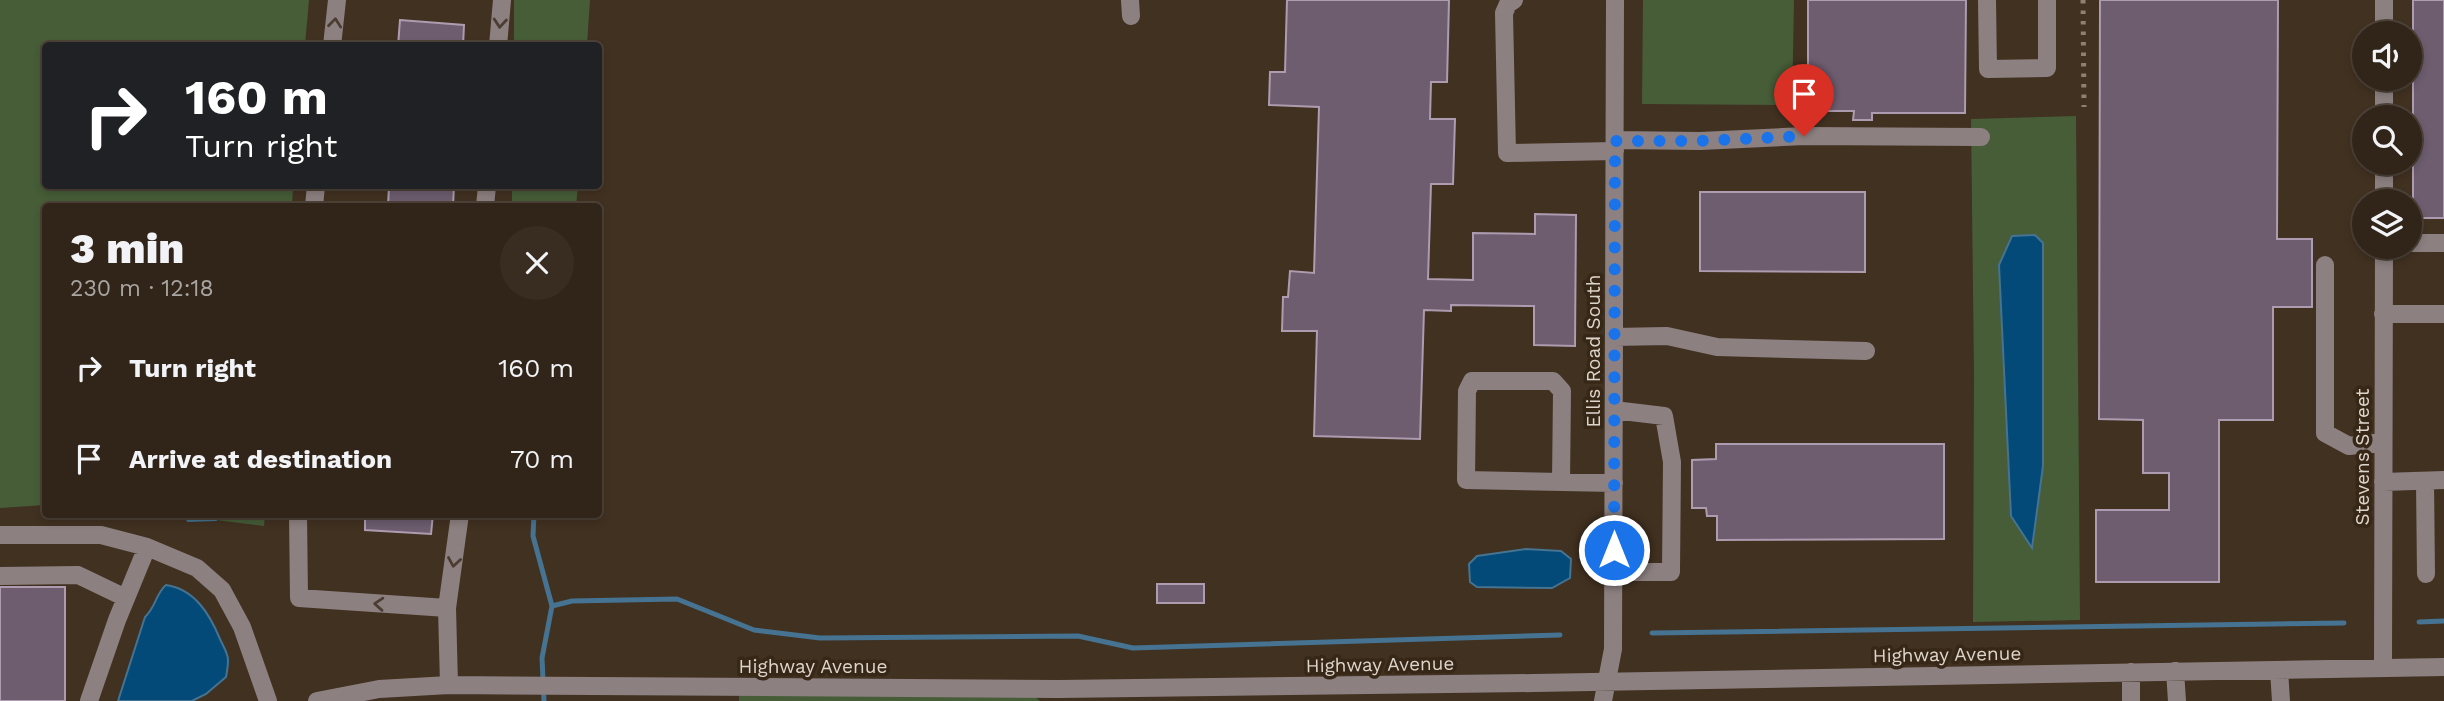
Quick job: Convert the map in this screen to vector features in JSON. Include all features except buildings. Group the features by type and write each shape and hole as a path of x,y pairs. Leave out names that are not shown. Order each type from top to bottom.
{"street":[{"path":"332,42 337,0"},
{"path":"498,42 502,0"},
{"path":"1514,0 1507,4 1504,13 1507,153 1804,136 1981,137"},
{"name":"Ellis Road South","path":"1603,701 1613,649 1615,0"},
{"path":"1987,0 1988,69 2048,68 2047,0"},
{"path":"2384,0 2384,21"},
{"path":"2422,243 2444,243"},
{"name":"Stevens Street","path":"2383,668 2384,259"},
{"path":"2325,265 2325,433 2349,446 2383,442"},
{"path":"2383,314 2444,314"},
{"path":"1614,337 1667,336 1717,347 1866,351"},
{"path":"1561,482 1562,391 1553,382 1472,381 1467,391 1466,480 1561,482 1614,483"},
{"path":"1614,410 1664,416 1672,462 1671,572 1614,572"},
{"path":"2383,482 2444,480"},
{"path":"2426,481 2426,574"},
{"path":"298,518 299,598 447,608"},
{"path":"449,685 447,608 459,518"},
{"path":"0,535 100,535 147,547 197,568 222,590 243,626 268,701"},
{"path":"89,701 147,547"},
{"path":"0,576 78,575 126,598"},
{"name":"Highway Avenue","path":"317,701 379,689 449,685 593,685 1059,695 1608,680 2444,667"},
{"path":"2279,670 2281,701"},
{"path":"2175,671 2177,701"},
{"path":"2131,672 2132,701"}],"green space":[{"path":"0,0 309,0 305,42 42,42 42,189 293,189 292,203 42,203 42,505 0,508"},
{"path":"514,0 590,0 587,42 514,42"},
{"path":"1643,0 1794,0 1792,105 1642,104"},
{"path":"2076,116 2080,620 1973,622 1971,119"},
{"path":"512,189 578,189 576,203 512,203"},
{"path":"218,518 265,518 264,526 216,520"},
{"path":"739,695 1033,695 1040,701 739,701"}],"water":[{"path":"2035,235 2043,243 2043,466 2032,548 2011,516 1999,265 2012,236"},
{"path":"186,518 218,518 216,520 188,521"},
{"path":"1526,549 1561,551 1571,559 1570,578 1552,588 1477,587 1470,582 1469,564 1477,556"},
{"path":"166,585 185,592 206,612 227,655 226,677 206,694 192,701 118,701 145,617"}],"waterway":[{"path":"534,518 533,536 552,606"},
{"path":"544,701 542,658 552,606 572,601 677,599 754,630 820,638 1078,636 1133,648 1560,635"},
{"path":"2419,622 2444,621"},
{"path":"1652,633 2344,623"}],"railway":[{"path":"2083,0 2084,107"}],"route":[{"path":"1614,550 1615,141 1700,141 1804,136"}]}
